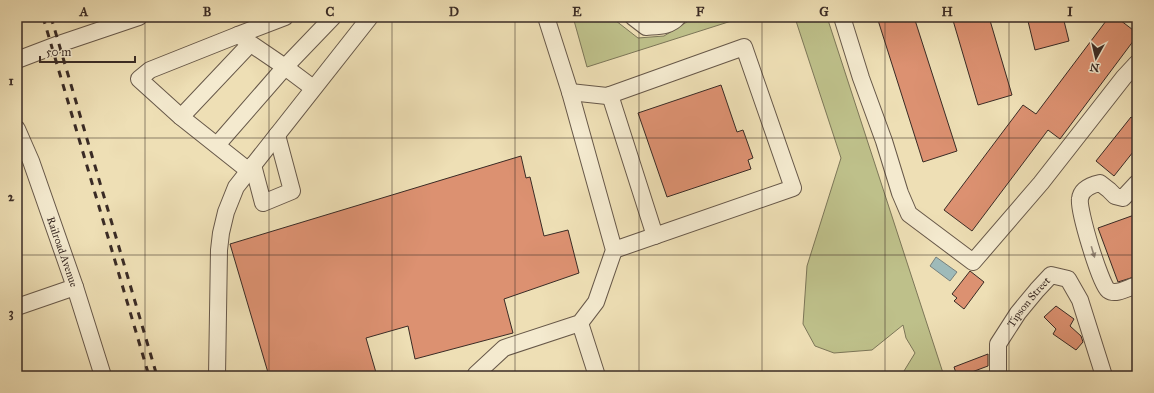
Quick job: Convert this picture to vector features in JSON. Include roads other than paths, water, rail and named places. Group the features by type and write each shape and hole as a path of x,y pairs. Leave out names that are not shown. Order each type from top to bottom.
{"street":[{"path":"17,60 139,17"},
{"path":"277,135 292,192 263,203 251,168 217,145 181,117 139,78 150,70 244,40 285,17"},
{"path":"217,145 285,67 333,17"},
{"path":"217,376 219,250 226,212 236,187 370,17"},
{"path":"475,376 504,348 580,323 596,302 614,250 570,92 546,17"},
{"path":"633,17 646,27 663,26 676,20 678,17"},
{"path":"842,17 900,193 909,214 973,262 1041,183 1124,77 1137,63"},
{"path":"244,40 285,67 313,88"},
{"path":"181,117 244,40"},
{"path":"570,92 607,96 744,48 793,188 614,250"},
{"path":"610,95 655,236"},
{"name":"Railroad Avenue","path":"17,129 31,161 75,287 102,376"},
{"path":"1137,183 1122,198 1115,196 1100,184 1092,184 1084,190 1080,198 1081,214 1100,278 1107,289 1112,292 1118,292 1137,284"},
{"name":"Tipson Street","path":"998,376 998,344 1018,313 1051,275 1068,279 1080,300 1104,376"},
{"path":"17,306 75,287"},
{"path":"580,323 597,376"}],"water":[{"path":"936,257 957,272 950,281 930,266"}],"railway":[{"path":"43,17 149,376"},
{"path":"51,17 157,376"}]}
